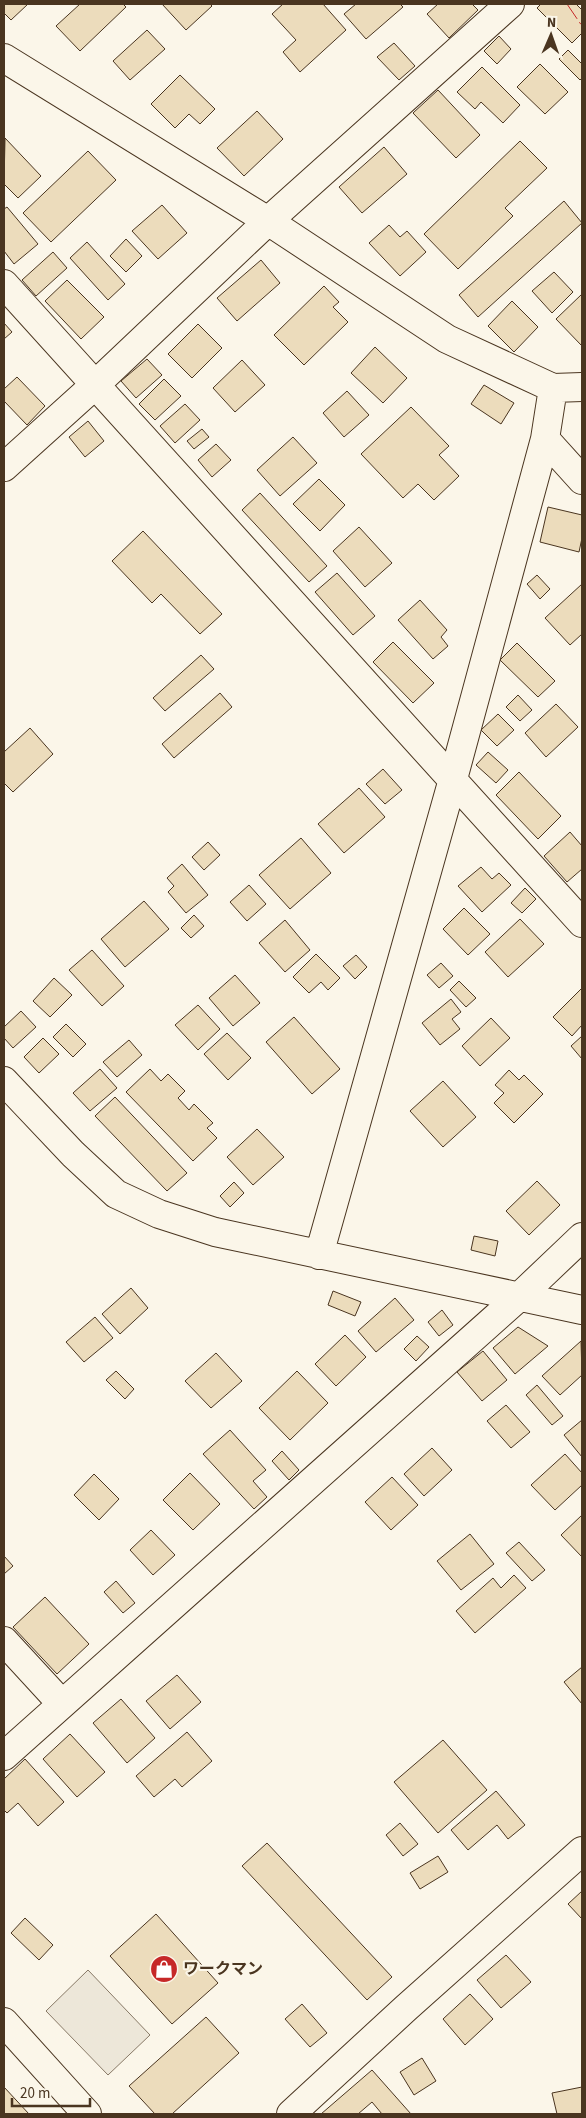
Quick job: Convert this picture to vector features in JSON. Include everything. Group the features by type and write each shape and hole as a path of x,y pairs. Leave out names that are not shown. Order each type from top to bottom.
{"street":[{"path":"4,467 96,384 268,221 510,4"},
{"path":"4,58 268,221 447,339 553,388 582,387"},
{"path":"4,284 582,923"},
{"path":"320,1255 453,779 545,439 553,388"},
{"path":"545,439 582,480"},
{"path":"4,1081 73,1154 116,1194 158,1214 215,1232 582,1310"},
{"path":"4,1756 520,1296 582,1237"},
{"path":"4,1641 62,1704"},
{"path":"291,2114 406,2008 582,1851"},
{"path":"4,2022 87,2114"}],"shaded area":[{"path":"88,1970 150,2035 108,2075 46,2011"}],"building":[{"path":"4,4 28,4 11,20 4,13"},
{"path":"80,4 123,4 126,7 80,51 56,26"},
{"path":"162,4 210,4 212,6 186,30"},
{"path":"283,4 323,4 346,30 300,72 283,52 296,40 272,14"},
{"path":"356,4 400,4 403,7 366,39 344,14"},
{"path":"438,4 472,4 478,10 449,38 427,14"},
{"path":"541,4 576,4 582,10 582,33 572,43 537,8"},
{"path":"147,30 165,49 130,80 113,61"},
{"path":"499,36 511,49 497,64 484,51"},
{"path":"394,43 415,66 399,80 377,57"},
{"path":"568,50 582,64 582,78 580,80 559,59"},
{"path":"540,64 568,92 545,114 517,87"},
{"path":"482,67 520,105 503,123 481,102 475,109 457,92"},
{"path":"180,75 215,109 200,124 189,114 175,128 151,104"},
{"path":"438,90 480,135 456,158 413,113"},
{"path":"257,111 283,139 244,176 217,148"},
{"path":"5,138 41,176 18,198 4,184"},
{"path":"520,141 547,168 505,208 513,216 458,269 424,234"},
{"path":"384,147 407,174 362,213 339,187"},
{"path":"88,151 116,180 51,242 23,213"},
{"path":"564,201 582,223 478,317 459,295"},
{"path":"162,205 187,233 158,259 132,231"},
{"path":"7,207 38,244 14,264 4,251 4,209"},
{"path":"389,225 400,237 407,231 426,252 400,276 369,243"},
{"path":"126,239 142,256 126,272 110,256"},
{"path":"87,242 125,284 108,300 70,258"},
{"path":"53,252 67,268 36,296 22,280"},
{"path":"261,260 280,283 237,321 217,298"},
{"path":"554,272 573,292 552,313 532,291"},
{"path":"67,280 104,317 81,339 45,301"},
{"path":"324,286 339,302 333,307 348,322 304,365 274,335"},
{"path":"582,294 582,346 556,319"},
{"path":"512,301 538,327 514,352 488,326"},
{"path":"4,323 12,332 4,339"},
{"path":"198,324 222,348 192,378 168,354"},
{"path":"375,347 407,378 383,403 351,373"},
{"path":"147,359 162,375 136,398 121,381"},
{"path":"242,360 265,385 235,412 213,388"},
{"path":"17,377 45,406 27,425 4,401 4,389"},
{"path":"164,379 181,396 155,420 139,404"},
{"path":"484,385 514,403 501,424 471,404"},
{"path":"347,391 369,415 344,437 323,413"},
{"path":"185,404 200,420 175,443 160,426"},
{"path":"411,407 449,446 439,455 459,476 434,500 418,484 403,498 361,454"},
{"path":"88,421 104,441 85,457 69,437"},
{"path":"202,429 209,437 194,449 187,441"},
{"path":"293,437 317,463 280,496 257,470"},
{"path":"216,444 231,460 212,477 198,460"},
{"path":"319,479 345,505 320,531 293,504"},
{"path":"260,493 327,566 309,582 242,510"},
{"path":"548,507 582,515 582,538 579,552 540,542"},
{"path":"359,527 392,563 365,587 333,551"},
{"path":"143,531 222,614 200,634 161,594 152,603 112,561"},
{"path":"337,573 375,616 353,635 315,592"},
{"path":"537,575 550,589 540,599 527,584"},
{"path":"582,584 582,634 570,645 545,618"},
{"path":"420,600 447,630 441,637 448,646 433,659 398,620"},
{"path":"393,642 434,683 413,703 373,662"},
{"path":"517,643 555,681 538,697 500,660"},
{"path":"201,655 214,669 165,711 153,698"},
{"path":"220,693 232,707 174,758 162,744"},
{"path":"518,695 532,710 520,721 506,707"},
{"path":"556,704 578,727 546,757 525,733"},
{"path":"498,714 514,730 497,746 481,730"},
{"path":"30,728 53,754 13,792 4,783 4,752"},
{"path":"488,752 508,770 496,783 476,765"},
{"path":"383,769 402,790 385,804 366,784"},
{"path":"519,772 561,816 538,839 496,795"},
{"path":"359,788 385,817 344,853 318,824"},
{"path":"570,832 582,846 582,869 567,882 544,856"},
{"path":"301,838 331,873 290,909 259,875"},
{"path":"208,842 220,855 204,870 192,857"},
{"path":"182,864 208,895 186,913 168,892 174,886 167,878"},
{"path":"481,867 492,879 499,873 511,885 482,912 458,886"},
{"path":"249,885 266,904 247,921 230,902"},
{"path":"525,888 536,899 522,913 511,903"},
{"path":"144,901 169,929 125,967 101,939"},
{"path":"464,908 490,934 468,955 443,929"},
{"path":"194,915 204,926 191,938 181,928"},
{"path":"520,919 544,944 508,977 485,952"},
{"path":"285,920 310,950 285,972 259,943"},
{"path":"92,950 124,986 102,1006 69,970"},
{"path":"316,954 340,978 328,990 321,982 309,993 293,977"},
{"path":"356,955 367,967 355,979 343,966"},
{"path":"441,963 453,976 439,988 427,975"},
{"path":"235,975 260,1003 233,1026 209,998"},
{"path":"54,978 72,995 50,1017 33,1001"},
{"path":"459,981 476,998 466,1007 450,990"},
{"path":"582,988 582,1025 572,1036 553,1017"},
{"path":"451,999 461,1012 452,1019 460,1029 440,1045 422,1023"},
{"path":"198,1005 220,1029 198,1050 175,1025"},
{"path":"21,1011 36,1027 13,1048 4,1038 4,1027"},
{"path":"294,1017 340,1069 312,1094 266,1042"},
{"path":"491,1018 510,1038 480,1066 462,1046"},
{"path":"66,1024 86,1044 73,1057 53,1037"},
{"path":"227,1033 251,1058 228,1080 204,1054"},
{"path":"582,1036 582,1059 571,1046"},
{"path":"43,1038 59,1054 39,1073 24,1057"},
{"path":"129,1040 142,1055 117,1077 103,1062"},
{"path":"100,1069 117,1088 90,1111 73,1093"},
{"path":"150,1069 161,1081 168,1074 185,1091 178,1098 189,1110 194,1104 213,1123 207,1128 217,1138 193,1161 126,1092"},
{"path":"509,1070 519,1080 524,1075 543,1094 514,1123 494,1103 504,1093 495,1085"},
{"path":"443,1081 476,1117 443,1147 410,1111"},
{"path":"115,1097 187,1173 167,1191 95,1116"},
{"path":"257,1129 284,1157 253,1185 227,1157"},
{"path":"537,1181 560,1205 529,1235 506,1211"},
{"path":"234,1182 244,1193 230,1207 220,1196"},
{"path":"474,1236 498,1241 495,1256 471,1250"},
{"path":"131,1288 148,1308 120,1334 102,1314"},
{"path":"333,1291 361,1302 355,1316 328,1305"},
{"path":"395,1298 414,1320 376,1352 358,1331"},
{"path":"442,1310 453,1325 439,1336 428,1322"},
{"path":"95,1317 113,1338 84,1362 66,1342"},
{"path":"518,1327 548,1346 515,1374 493,1348"},
{"path":"345,1335 366,1357 336,1386 315,1364"},
{"path":"417,1336 429,1347 416,1361 404,1349"},
{"path":"581,1341 582,1375 560,1395 542,1376"},
{"path":"483,1351 507,1380 482,1401 457,1372"},
{"path":"216,1353 242,1381 211,1408 185,1381"},
{"path":"116,1371 134,1389 125,1399 106,1380"},
{"path":"297,1371 328,1403 290,1440 259,1408"},
{"path":"537,1385 563,1416 552,1425 526,1395"},
{"path":"506,1405 530,1432 511,1448 487,1421"},
{"path":"582,1420 582,1457 564,1435"},
{"path":"230,1430 266,1470 253,1481 267,1497 254,1509 203,1454"},
{"path":"432,1448 452,1470 424,1496 404,1474"},
{"path":"282,1451 299,1470 289,1480 272,1461"},
{"path":"565,1454 582,1473 582,1485 555,1510 531,1485"},
{"path":"190,1473 220,1504 193,1530 163,1500"},
{"path":"94,1474 119,1499 99,1520 74,1495"},
{"path":"392,1477 418,1505 391,1530 365,1502"},
{"path":"582,1515 582,1557 561,1535"},
{"path":"151,1530 175,1555 153,1575 130,1550"},
{"path":"470,1534 494,1564 461,1590 437,1561"},
{"path":"519,1542 545,1570 532,1581 506,1553"},
{"path":"4,1556 13,1566 4,1574"},
{"path":"514,1575 526,1588 475,1633 456,1611 493,1578 501,1588"},
{"path":"116,1581 135,1603 123,1613 104,1592"},
{"path":"45,1597 89,1644 57,1674 13,1627"},
{"path":"582,1667 582,1704 564,1682"},
{"path":"177,1675 201,1702 170,1729 146,1701"},
{"path":"121,1699 155,1738 127,1763 93,1723"},
{"path":"187,1732 212,1761 182,1787 175,1779 154,1797 136,1776"},
{"path":"70,1734 105,1772 77,1797 43,1759"},
{"path":"443,1740 487,1790 438,1833 394,1782"},
{"path":"25,1759 64,1802 38,1826 18,1803 7,1813 4,1810 4,1779"},
{"path":"496,1791 525,1825 508,1839 497,1825 468,1850 451,1830"},
{"path":"400,1823 418,1844 403,1856 386,1835"},
{"path":"267,1843 392,1977 367,2000 242,1866"},
{"path":"438,1856 448,1872 420,1889 410,1873"},
{"path":"582,1891 582,1919 568,1904"},
{"name":"ワークマン","path":"156,1914 218,1983 172,2024 110,1956"},
{"path":"25,1918 53,1945 39,1960 11,1933"},
{"path":"506,1955 531,1982 501,2008 477,1980"},
{"path":"470,1994 493,2019 465,2045 443,2019"},
{"path":"302,2004 327,2033 310,2047 285,2019"},
{"path":"206,2017 239,2053 172,2114 155,2114 129,2086"},
{"path":"422,2058 436,2081 414,2095 400,2072"},
{"path":"372,2070 411,2114 382,2114 372,2102 358,2114 321,2114"},
{"path":"4,2087 29,2114 4,2114"},
{"path":"582,2087 582,2114 557,2114 552,2093"}],"power":[{"path":"567,4 582,26"}],"place":[{"name":"ワークマン","path":"164,1969"}]}
